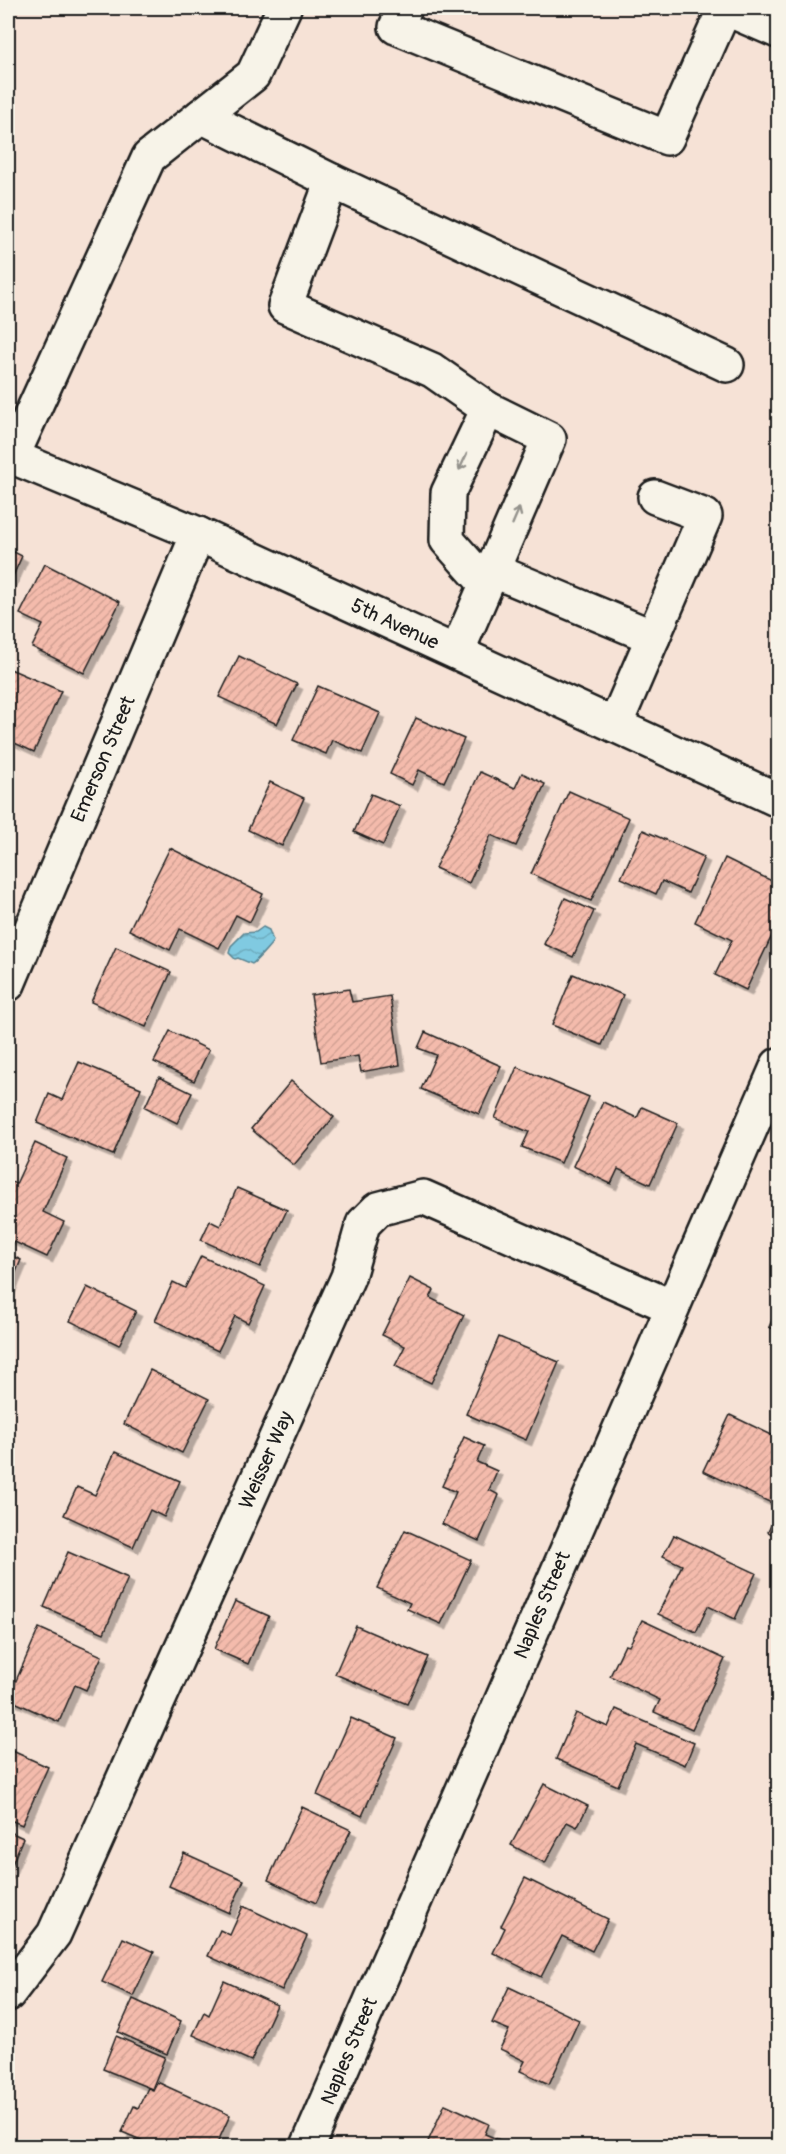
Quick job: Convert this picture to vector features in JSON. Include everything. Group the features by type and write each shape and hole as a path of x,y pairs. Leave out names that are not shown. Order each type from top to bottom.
{"street":[{"path":"10,456 149,157 253,75 284,8"},
{"path":"405,8 396,27 666,138 725,8 778,31"},
{"path":"201,116 332,182 727,365"},
{"path":"332,182 285,306 432,370 488,409 549,439 457,652"},
{"path":"488,409 448,493 447,540 489,577 653,637"},
{"name":"5th Avenue","path":"10,456 198,534 778,800"},
{"path":"615,725 705,516 655,497"},
{"name":"Emerson Street","path":"8,984 198,534"},
{"name":"Naples Street","path":"308,2146 778,1065"},
{"name":"Weisser Way","path":"8,1994 54,1934 348,1277 363,1224 378,1209 423,1197 672,1307"}],"water":[{"path":"263,927 269,930 273,941 252,964 238,958 235,959 229,953 231,946 244,933 256,932"}],"building":[{"path":"8,549 22,556 8,587"},
{"path":"45,564 120,602 84,673 32,647 43,625 20,614"},
{"path":"239,656 297,684 277,724 219,697"},
{"path":"8,668 61,691 34,752 8,740"},
{"path":"318,686 380,713 362,753 332,740 326,754 293,740"},
{"path":"416,718 464,739 444,782 419,770 412,785 390,774"},
{"path":"480,772 515,788 522,773 545,784 516,846 491,835 469,883 435,868"},
{"path":"270,782 304,798 282,846 248,830"},
{"path":"569,791 629,818 591,901 531,874"},
{"path":"371,794 400,806 383,845 354,832"},
{"path":"643,830 704,857 688,893 662,881 656,894 621,878"},
{"path":"170,848 263,894 250,922 236,915 219,948 180,929 170,950 129,930"},
{"path":"725,858 778,884 778,923 746,990 715,975 732,940 695,922"},
{"path":"565,898 594,911 573,957 544,944"},
{"path":"116,947 171,972 146,1027 91,1002"},
{"path":"573,974 623,995 602,1045 552,1025"},
{"path":"349,989 352,1002 390,996 400,1065 361,1072 358,1056 321,1062 311,995"},
{"path":"170,1031 209,1050 194,1081 154,1062"},
{"path":"425,1032 501,1066 479,1114 421,1089 436,1055 418,1048"},
{"path":"79,1062 141,1088 113,1155 37,1123 49,1094 62,1100"},
{"path":"517,1067 589,1097 561,1163 522,1147 529,1132 495,1118"},
{"path":"159,1077 192,1093 177,1123 145,1107"},
{"path":"291,1081 334,1117 294,1165 251,1129"},
{"path":"603,1102 637,1118 642,1107 678,1123 650,1184 618,1169 611,1184 573,1166"},
{"path":"35,1143 67,1158 43,1212 64,1222 47,1257 8,1239 8,1180 16,1184"},
{"path":"237,1188 287,1210 260,1267 201,1240 210,1221 220,1226"},
{"path":"8,1254 21,1260 8,1291"},
{"path":"201,1256 265,1286 248,1323 235,1316 218,1351 155,1321 173,1282 185,1288"},
{"path":"410,1278 434,1290 430,1298 464,1315 431,1383 395,1366 405,1346 382,1335"},
{"path":"87,1287 136,1311 119,1345 70,1321"},
{"path":"778,1306 778,1331 769,1327"},
{"path":"499,1337 559,1362 526,1440 466,1414"},
{"path":"150,1370 209,1399 182,1453 124,1424"},
{"path":"730,1415 778,1438 778,1506 703,1471"},
{"path":"464,1437 484,1446 477,1462 497,1471 489,1490 499,1495 479,1541 442,1524 456,1492 442,1486"},
{"path":"115,1452 180,1481 164,1517 150,1510 133,1547 64,1515 77,1487 95,1495"},
{"path":"778,1510 778,1537 768,1532"},
{"path":"405,1530 471,1560 441,1624 407,1609 410,1603 377,1588"},
{"path":"674,1535 756,1573 735,1619 708,1606 696,1632 658,1614 682,1565 663,1556"},
{"path":"68,1552 128,1578 104,1633 44,1607"},
{"path":"235,1601 269,1616 248,1664 214,1649"},
{"path":"642,1620 725,1659 692,1729 654,1712 660,1700 610,1676 625,1645 629,1646"},
{"path":"356,1626 428,1657 407,1704 335,1674"},
{"path":"39,1628 102,1656 86,1690 75,1685 59,1722 8,1699"},
{"path":"616,1709 694,1743 685,1765 636,1744 618,1786 556,1759 576,1713 608,1727"},
{"path":"351,1718 397,1738 362,1816 317,1795"},
{"path":"8,1749 48,1767 22,1825 8,1819"},
{"path":"544,1784 588,1806 577,1827 567,1822 545,1863 511,1845"},
{"path":"302,1807 351,1830 316,1903 268,1880"},
{"path":"8,1831 23,1838 8,1874"},
{"path":"184,1853 244,1880 229,1913 169,1886"},
{"path":"525,1878 608,1919 592,1951 562,1936 541,1977 493,1953 505,1928 501,1926"},
{"path":"243,1906 307,1936 282,1990 208,1956 220,1930 230,1935"},
{"path":"123,1938 154,1952 133,1996 102,1982"},
{"path":"224,1981 277,2005 251,2061 193,2035 204,2012 209,2015"},
{"path":"509,1987 579,2020 549,2084 520,2071 525,2061 500,2049 509,2030 492,2023"},
{"path":"133,1999 181,2021 167,2054 118,2032"},
{"path":"116,2036 165,2057 152,2089 103,2069"},
{"path":"157,2082 230,2115 216,2146 155,2146 122,2132 134,2106 138,2108 148,2088 153,2090"},
{"path":"445,2104 489,2124 485,2134 509,2144 508,2146 426,2146"}]}
